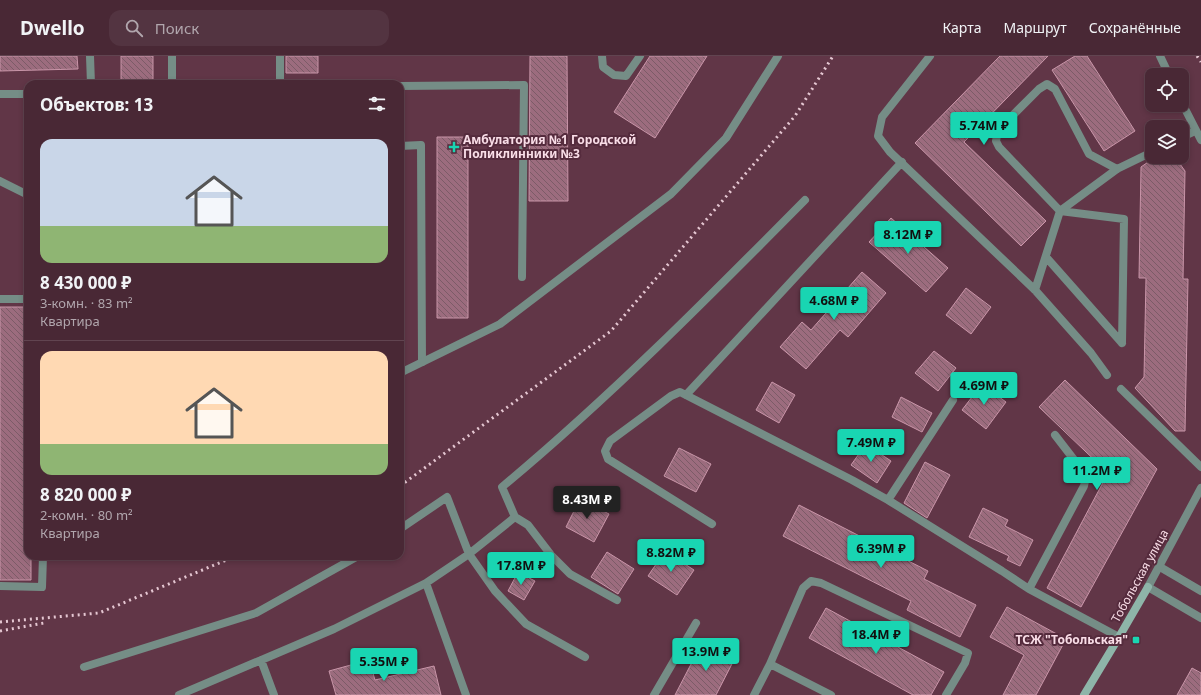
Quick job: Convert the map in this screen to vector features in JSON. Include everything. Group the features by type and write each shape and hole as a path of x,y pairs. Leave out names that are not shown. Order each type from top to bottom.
{"street":[{"path":"90,56 91,80"},
{"path":"172,56 172,80"},
{"path":"280,56 280,80"},
{"path":"602,56 603,67 614,75 626,76 640,56"},
{"path":"404,371 500,324 671,194 726,138 778,56"},
{"path":"930,56 882,117 878,136 890,152 1035,290 1092,353 1107,375"},
{"path":"1160,56 1166,68"},
{"path":"1046,257 1122,343 1124,219 1060,211 999,147 996,141 998,130 1039,89 1047,84 1055,89 1089,154 1117,169"},
{"path":"404,86 524,85 522,277"},
{"path":"0,94 24,94"},
{"path":"1187,112 1201,140"},
{"path":"1189,134 1196,130"},
{"path":"404,146 421,145 422,362"},
{"path":"1035,290 1060,211 1117,169 1145,155"},
{"path":"686,395 902,162"},
{"path":"0,180 24,193"},
{"path":"617,600 570,574 551,555 528,525 515,518 502,487 549,448 677,329 805,200"},
{"path":"0,300 24,299"},
{"path":"1121,389 1201,467"},
{"path":"712,524 608,459 605,451 610,441 671,396 680,392 888,500 1029,589 1119,638"},
{"path":"888,500 954,400"},
{"path":"1029,589 1084,486 1086,478 1082,470 1056,435"},
{"name":"Тобольская улица","path":"1084,695 1160,567 1201,488"},
{"path":"404,526 447,498 469,554 495,591 526,624 585,658"},
{"path":"179,695 334,629 426,583 469,554 515,518"},
{"path":"0,586 42,586 43,560"},
{"path":"84,667 256,613 351,560"},
{"path":"1160,567 1201,591"},
{"path":"754,695 770,664 803,588 810,581 821,583 968,653 965,663 946,695"},
{"path":"426,583 466,695"},
{"path":"1148,587 1201,618"},
{"path":"654,695 696,623"},
{"path":"261,660 274,695"},
{"path":"770,664 831,695"}],"building":[{"path":"0,56 77,56 78,69 0,71"},
{"path":"121,56 153,56 153,80 121,80"},
{"path":"286,56 318,56 318,73 286,73"},
{"path":"530,56 567,56 568,201 529,201"},
{"path":"650,56 707,56 655,138 614,112"},
{"path":"1000,56 1048,56 964,142 1046,221 1021,246 915,143"},
{"path":"1075,56 1087,56 1135,131 1104,151 1052,70"},
{"path":"437,137 468,137 468,318 437,318"},
{"path":"1145,164 1180,164 1185,171 1183,279 1188,279 1185,431 1175,431 1135,388 1144,377 1146,278 1139,278 1141,167"},
{"path":"891,218 948,268 926,292 869,242"},
{"path":"862,272 886,293 848,337 840,330 806,369 780,347 802,322 811,330"},
{"path":"966,288 991,307 971,334 946,315"},
{"path":"0,307 24,307 24,560 31,560 31,580 0,580"},
{"path":"934,351 956,368 938,391 915,373"},
{"path":"1065,380 1157,469 1081,607 1047,588 1108,473 1039,407"},
{"path":"772,382 795,395 779,423 756,410"},
{"path":"982,384 1006,402 986,429 962,410"},
{"path":"901,397 932,413 922,432 892,417"},
{"path":"866,444 891,461 877,483 851,465"},
{"path":"679,448 711,464 696,492 664,476"},
{"path":"925,462 950,475 927,518 904,503"},
{"path":"580,499 609,514 594,542 566,527"},
{"path":"799,505 928,571 924,579 976,605 960,637 907,610 911,601 783,536"},
{"path":"983,508 1008,520 1005,526 1033,540 1020,566 1007,560 1009,556 969,537"},
{"path":"665,551 694,570 677,595 648,576"},
{"path":"607,552 634,569 618,594 591,577"},
{"path":"518,572 535,581 524,600 508,591"},
{"path":"1007,607 1066,639 1036,695 1003,695 1024,655 990,637"},
{"path":"826,608 944,672 931,695 913,695 809,638"},
{"path":"703,641 735,658 716,695 675,695"},
{"path":"369,660 375,680 434,666 441,695 336,695 329,671"},
{"path":"1192,668 1201,673 1201,695 1177,695"}],"railway":[{"path":"404,483 611,331 795,116 833,56"},
{"path":"1197,56 1201,62"},
{"path":"0,622 99,613 226,560"},
{"path":"0,631 44,623"}],"place":[{"name":"Амбулатория №1 Городской Поликлинники №3","path":"454,147"},
{"name":"ТСЖ \"Тобольская\"","path":"1136,640"}]}
